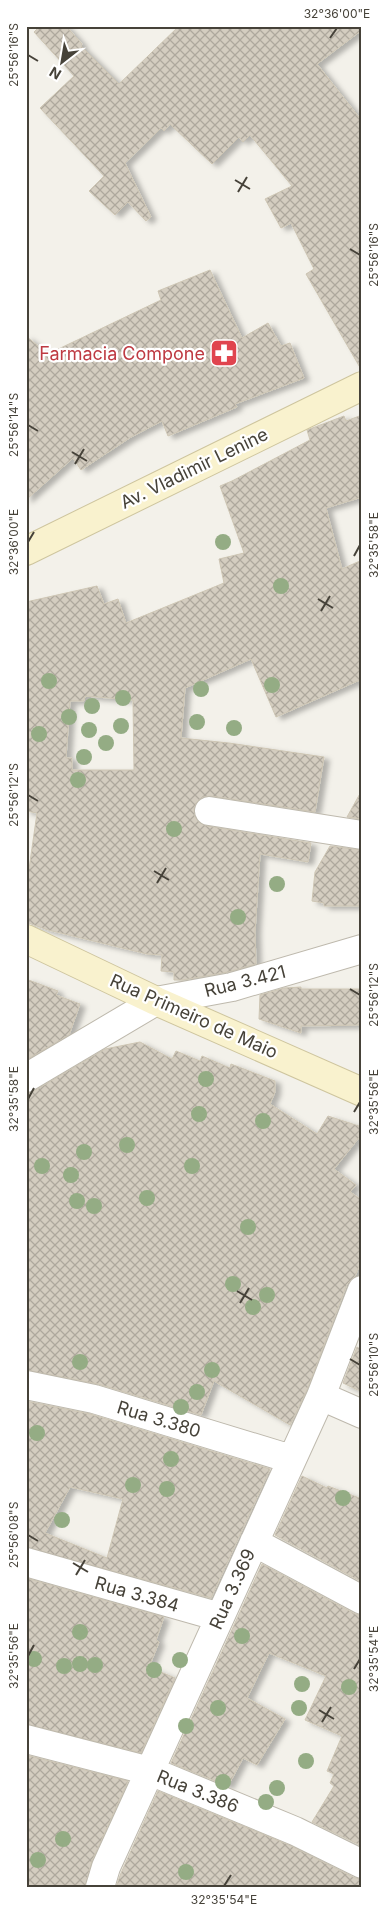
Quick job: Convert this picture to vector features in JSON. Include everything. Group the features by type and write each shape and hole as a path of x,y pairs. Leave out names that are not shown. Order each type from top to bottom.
{"main road":[{"name":"Av. Vladimir Lenine","path":"26,551 362,386"},
{"name":"Rua Primeiro de Maio","path":"26,939 156,1001 362,1092"}],"street":[{"path":"209,810 362,835"},
{"name":"Rua 3.421","path":"26,1078 156,1001 232,987 362,948"},
{"name":"Rua 3.369","path":"100,1887 106,1867 321,1396 362,1290"},
{"name":"Rua 3.380","path":"26,1385 94,1399 291,1459"},
{"path":"321,1396 362,1414"},
{"path":"254,1542 362,1600"},
{"name":"Rua 3.384","path":"26,1562 220,1617"},
{"name":"Rua 3.386","path":"26,1739 150,1771 295,1830 362,1864"}],"building":[{"path":"40,26 66,26 82,44 81,46 119,84 179,26 362,26 362,30 317,64 362,121 362,371 306,274 314,269 291,223 281,228 265,199 292,186 250,135 243,142 239,137 212,164 170,124 164,131 161,128 125,163 151,217 146,221 128,202 115,215 89,191 104,176 40,108 74,76 34,32"},
{"path":"210,270 242,338 268,323 281,346 290,343 304,378 235,404 237,407 168,436 162,421 131,437 81,470 73,458 26,500 26,336 48,354 161,300 158,291"},
{"path":"362,415 362,497 326,508 342,569 362,560 362,679 276,717 251,659 185,688 181,738 324,757 315,812 211,796 203,797 194,808 195,817 200,823 207,826 311,843 308,862 260,854 255,932 256,964 228,972 174,980 174,972 161,971 162,955 147,954 48,930 26,922 26,868 29,869 37,813 26,811 26,602 97,586 104,604 118,599 126,623 224,583 219,559 244,553 220,486 310,440 307,430 344,416 346,421","holes":["85,696 133,700 134,770 72,770 72,758 66,758 70,701 84,701"]},
{"path":"362,790 362,819 347,817"},
{"path":"330,846 362,850 362,906 324,906 324,903 312,901 315,872"},
{"path":"26,979 58,991 56,995 80,1004 69,1035 26,1060"},
{"path":"301,987 301,989 362,989 362,1025 301,1026 301,1033 259,1019 260,995 284,988"},
{"path":"140,1042 172,1059 176,1051 200,1061 202,1056 230,1068 231,1064 275,1081 275,1092 270,1104 317,1134 328,1116 362,1127 362,1134 334,1169 356,1185 350,1192 362,1200 362,1260 355,1276 347,1284 307,1390 290,1425 214,1381 201,1415 98,1384 26,1370 26,1094 105,1049"},
{"path":"357,1347 362,1350 362,1392 343,1383"},
{"path":"26,1401 90,1414 270,1469 211,1598 26,1547","holes":["70,1487 123,1499 107,1558 45,1533"]},
{"path":"302,1476 327,1488 328,1486 362,1499 362,1582 275,1535"},
{"path":"262,1564 362,1616 362,1846 312,1822 334,1786 330,1783 334,1774 327,1771 342,1736 305,1720 326,1676 269,1653 247,1698 285,1719 257,1765 243,1758 228,1786 171,1763"},
{"path":"26,1578 164,1617 156,1640 159,1642 149,1667 175,1678 141,1753 26,1724"},
{"path":"26,1755 128,1781 92,1861 85,1887 26,1887"},
{"path":"158,1791 289,1845 355,1878 362,1879 362,1887 116,1887"}],"place":[{"name":"Farmacia Compone","path":"224,353"}]}
